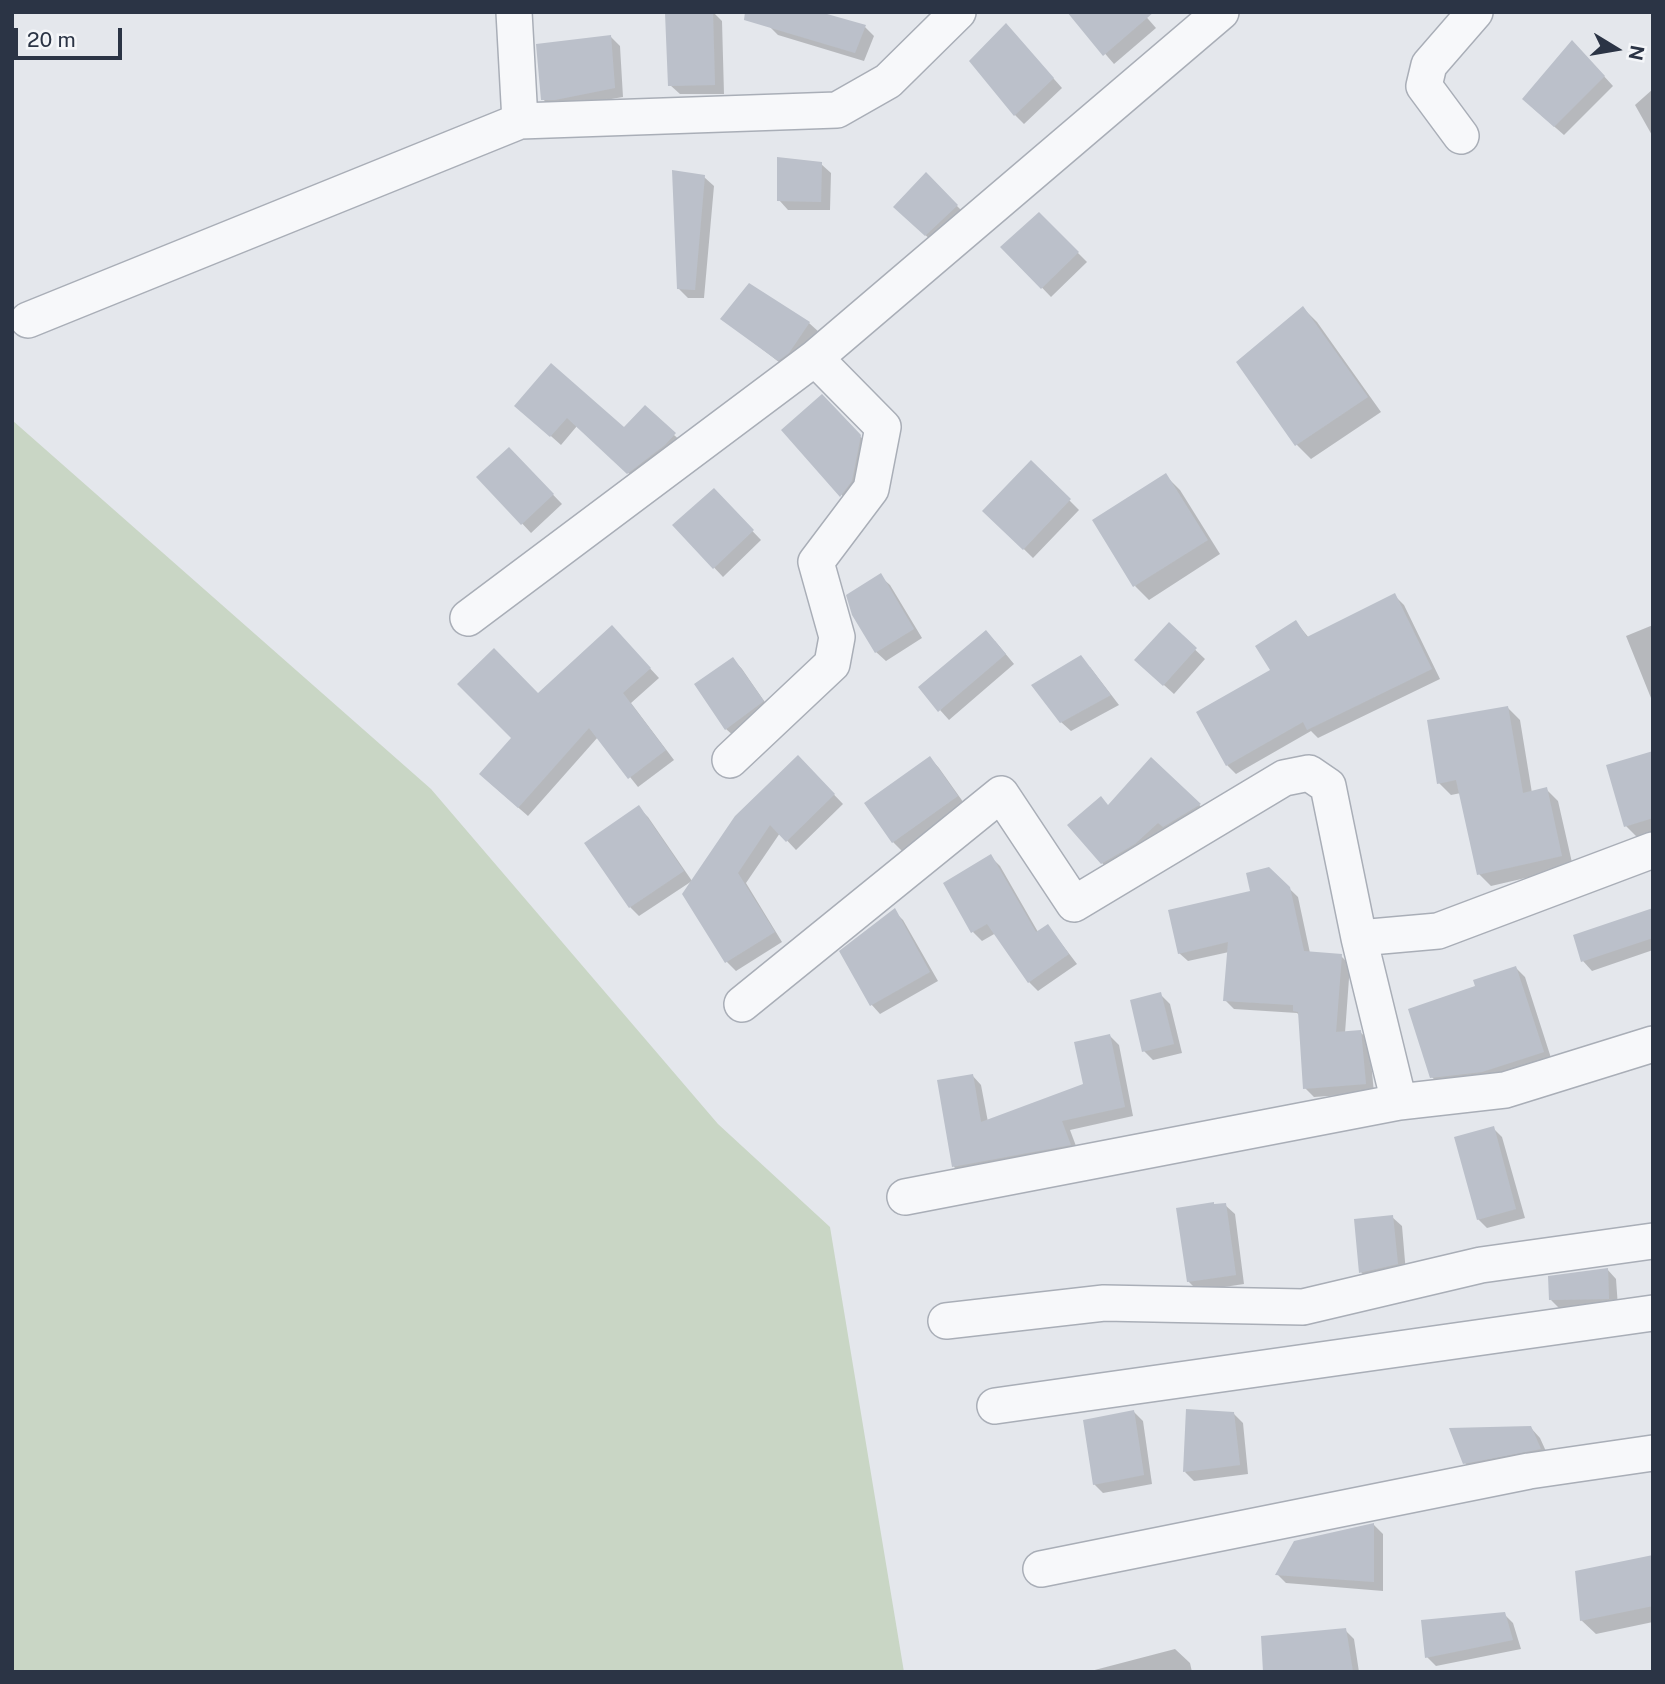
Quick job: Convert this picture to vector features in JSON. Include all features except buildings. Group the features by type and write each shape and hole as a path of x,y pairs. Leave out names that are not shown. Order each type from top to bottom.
{"street":[{"path":"514,12 520,121"},
{"path":"28,320 520,121 837,110 888,81 958,12"},
{"path":"468,618 815,358 1221,12"},
{"path":"1461,136 1423,86 1429,65 1475,12"},
{"path":"730,760 832,664 837,637 816,562 871,489 883,427 815,358"},
{"path":"742,1004 1001,794 1074,904 1284,778 1309,773 1328,786 1359,938 1399,1102"},
{"path":"1359,938 1438,931 1653,850"},
{"path":"905,1197 1399,1102 1505,1090 1653,1044"},
{"path":"946,1321 1104,1303 1303,1307 1481,1265 1653,1241"},
{"path":"995,1406 1653,1313"},
{"path":"1041,1569 1529,1471 1653,1452"}],"green space":[{"path":"12,420 431,789 718,1124 830,1227 904,1672 12,1672"}]}
